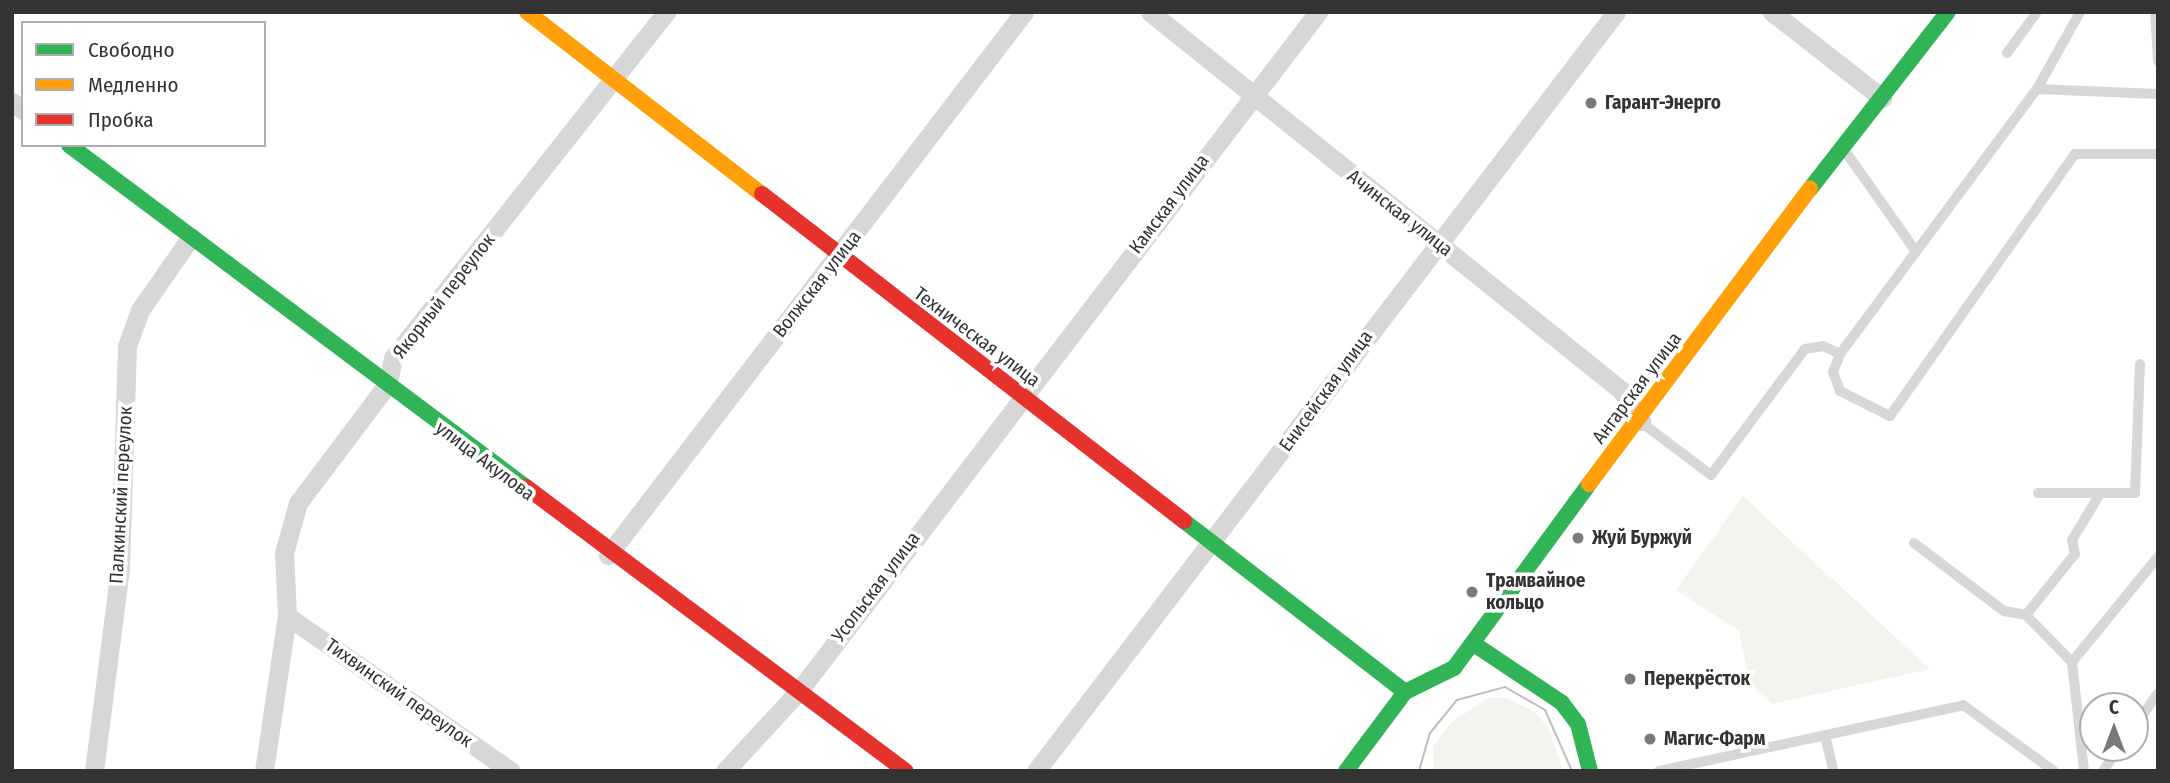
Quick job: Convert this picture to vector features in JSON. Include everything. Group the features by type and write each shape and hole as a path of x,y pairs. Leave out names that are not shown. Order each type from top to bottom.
{"street":[{"name":"Техническая улица","path":"527,12 838,257 1405,692"},
{"name":"Якорный переулок","path":"264,771 286,616 288,523 326,459 387,385 393,358 616,80 666,12"},
{"name":"Волжская улица","path":"608,555 1024,12"},
{"name":"Ачинская улица","path":"1150,12 1621,390 1641,421"},
{"name":"Камская улица","path":"1021,397 1318,12"},
{"name":"Енисейская улица","path":"1036,771 1213,544 1436,241 1616,12"},
{"path":"1772,12 1882,98"},
{"name":"Ангарская улица","path":"1346,771 1405,692 1454,668 1474,645 1550,531 1641,421 1842,145 1948,12"},
{"name":"улица Акулова","path":"72,147 608,555 905,771"},
{"name":"Палкинский переулок","path":"94,771 120,568 127,346 140,310 191,237"},
{"name":"Усольская улица","path":"725,771 798,692 1021,397"},
{"name":"Тихвинский переулок","path":"286,616 511,771"},
{"path":"1474,645 1562,703 1578,724 1590,771"}],"lane":[{"path":"2007,53 2037,12"},
{"path":"2080,12 2037,89 1840,354 1833,372 1840,391 1890,416 2075,153 2158,154"},
{"path":"2155,12 2158,61"},
{"path":"2037,89 2158,94"},
{"path":"1842,145 1915,250"},
{"path":"1641,421 1711,475 1805,349 1823,346 1840,354"},
{"path":"2038,494 2135,493 2140,364"},
{"path":"2026,615 2075,554 2072,540 2100,494"},
{"path":"1914,543 2004,611 2026,615 2072,662 2084,771"},
{"path":"2072,662 2158,557"},
{"path":"1659,771 1963,705 2054,771"},
{"path":"1825,735 1833,771"}],"shaded area":[{"path":"1743,496 1930,669 1772,704 1750,684 1739,631 1676,590"},
{"path":"1489,698 1507,698 1534,712 1548,727 1563,771 1434,771 1433,746 1453,721"}],"tram line":[{"path":"1419,771 1430,733 1457,700 1505,687 1545,710 1572,771"}],"traffic: fast":[{"path":"1810,189 1948,12"},
{"path":"72,147 526,487"},
{"path":"1346,771 1405,692 1454,668 1589,484"},
{"path":"1184,521 1405,692"},
{"path":"1474,644 1562,703 1578,724 1590,771"}],"traffic: slow":[{"path":"527,12 762,194"},
{"path":"1589,484 1810,189"}],"traffic: jam":[{"path":"762,194 1184,521"},
{"path":"526,487 905,771"}],"place":[{"name":"Гарант-Энерго","path":"1591,103"},
{"name":"Жуй Буржуй","path":"1578,538"},
{"name":"Трамвайное кольцо","path":"1472,592"},
{"name":"Перекрёсток","path":"1630,679"},
{"name":"Магис-Фарм","path":"1650,739"}]}
